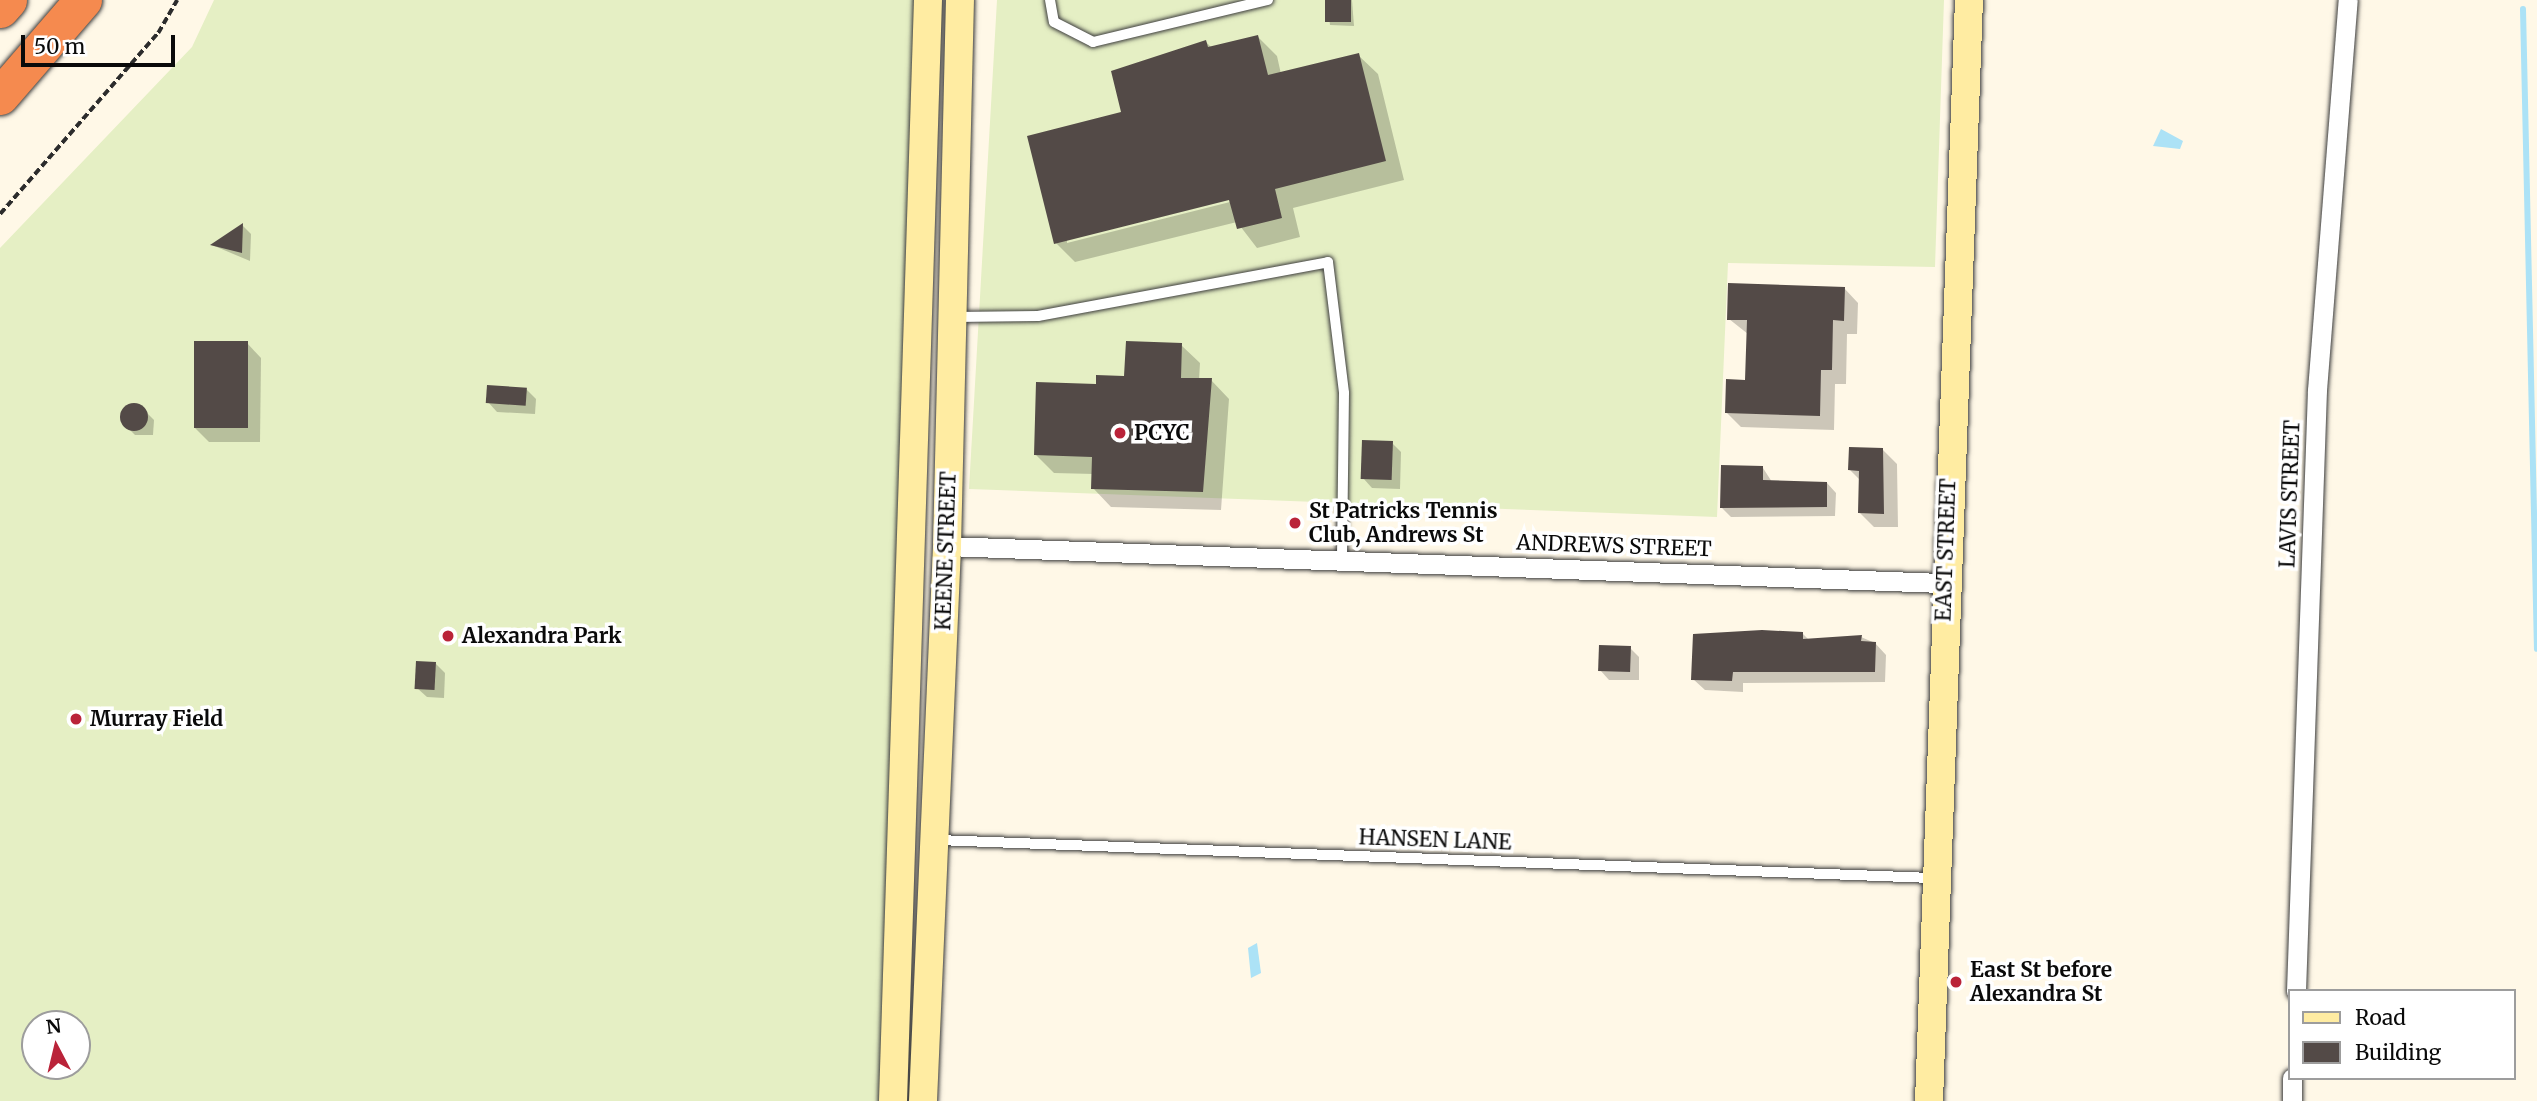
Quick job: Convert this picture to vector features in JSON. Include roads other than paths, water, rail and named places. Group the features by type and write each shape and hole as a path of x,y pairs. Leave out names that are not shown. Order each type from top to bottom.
{"highway":[{"path":"0,9 8,0"},
{"path":"0,96 83,0"}],"street":[{"name":"KEENE STREET","path":"893,1101 928,0"},
{"name":"KEENE STREET","path":"923,1101 947,546 960,0"},
{"name":"EAST STREET","path":"1929,1101 1944,583 1969,0"},
{"name":"LAVIS STREET","path":"2295,989 2317,390 2348,0"},
{"path":"911,546 947,546"},
{"name":"ANDREWS STREET","path":"947,546 1342,557 1944,583"},
{"path":"2292,1080 2292,1101"}],"lane":[{"path":"1051,0 1054,22 1093,42 1268,0"},
{"path":"954,317 1038,316 1328,262 1344,393 1342,557"},
{"name":"HANSEN LANE","path":"934,840 1935,878"}],"water":[{"path":"2161,129 2183,141 2180,149 2153,146"},
{"path":"1257,943 1261,973 1251,978 1248,948"}],"waterway":[{"path":"2523,9 2537,649"}],"place":[{"name":"PCYC","path":"1120,433"},
{"name":"St Patricks Tennis Club, Andrews St","path":"1295,523"},
{"name":"Alexandra Park","path":"448,636"},
{"name":"Murray Field","path":"76,719"},
{"name":"East St before Alexandra St","path":"1956,982"}]}
